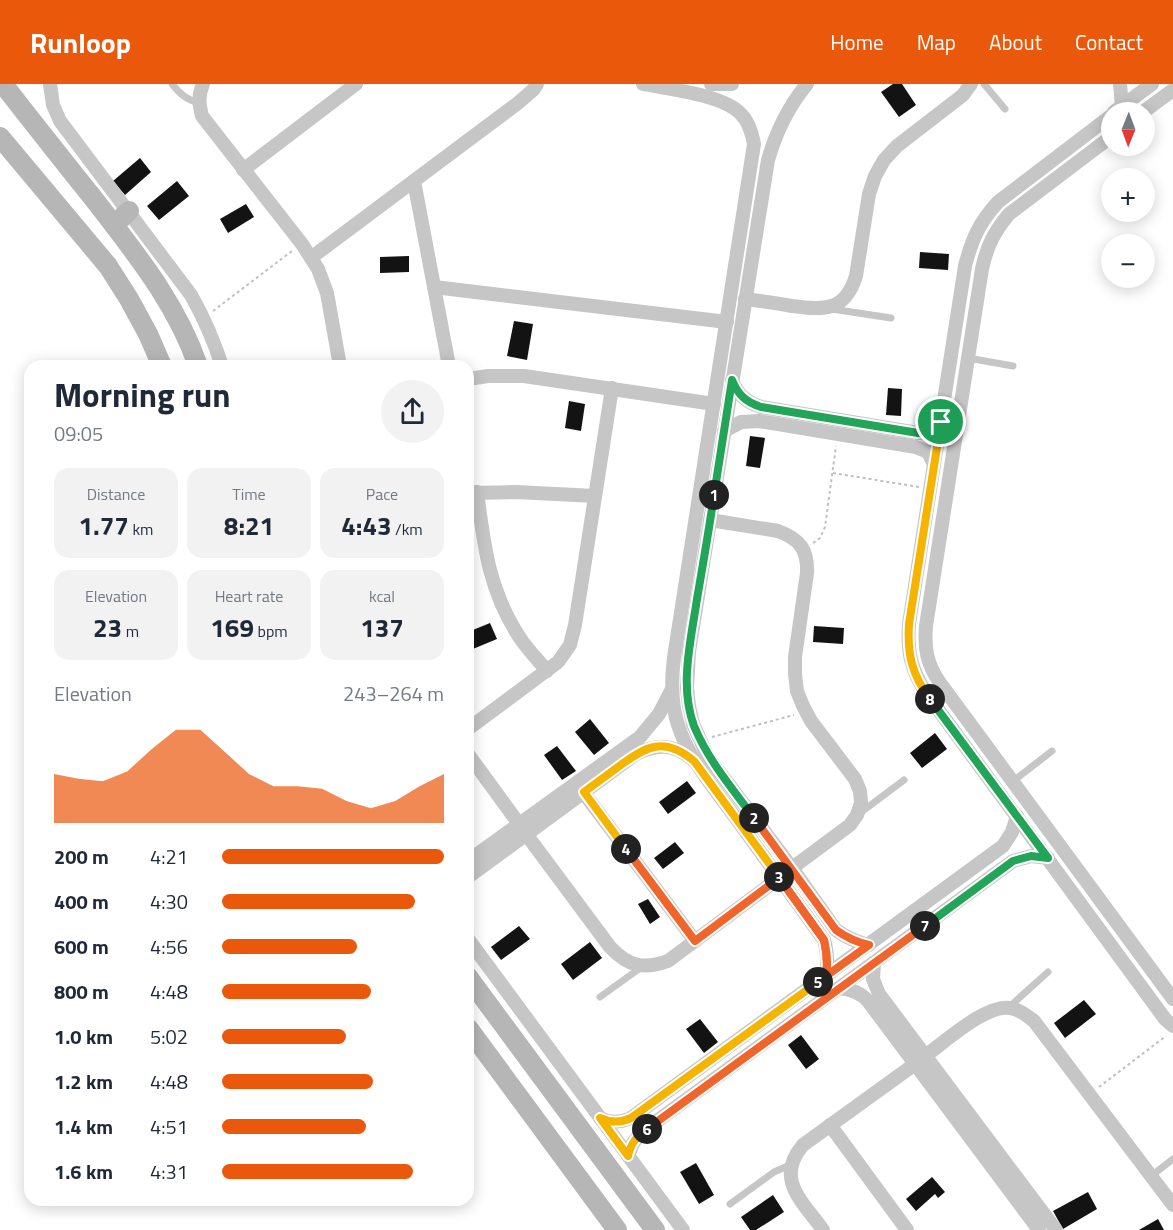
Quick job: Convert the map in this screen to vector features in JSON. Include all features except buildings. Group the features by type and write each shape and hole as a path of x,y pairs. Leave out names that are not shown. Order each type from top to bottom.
{"street":[{"path":"3,84 134,250 158,285 178,321 195,360"},
{"path":"50,84 53,105 60,120 191,295 204,318 220,360"},
{"path":"203,84 199,103 202,116 312,257 318,269 327,293 339,360"},
{"path":"243,170 356,84"},
{"path":"312,257 518,103 537,84"},
{"path":"643,84 716,99 730,105 743,115 751,129 754,144 753,160 672,670 672,689 678,726 694,761 824,940 828,964 826,976"},
{"path":"711,84 732,84"},
{"path":"807,84 784,117 774,138 768,160 687,670 689,706 693,724 708,757 836,930 846,938 869,945"},
{"path":"745,299 813,309 837,304 846,297 853,287 856,276 869,194 884,160 897,146 963,95 971,84"},
{"path":"1119,102 1120,84"},
{"path":"1131,102 1152,84"},
{"path":"1155,103 1173,90"},
{"path":"1101,125 998,202 975,232 965,266 908,641 910,660 926,693 1173,1028"},
{"path":"3,143 108,266 129,299 159,360"},
{"path":"1101,144 1009,214 991,240 982,269 925,641 929,664 940,683 1173,999"},
{"path":"414,181 448,360"},
{"path":"114,225 129,211"},
{"path":"434,287 727,322"},
{"path":"474,378 524,376 714,404"},
{"path":"732,380 736,390 743,398 761,407 918,433 931,431 941,422"},
{"path":"474,725 558,662 573,635 612,388"},
{"path":"724,431 750,420 922,449 928,452 934,464"},
{"path":"474,493 516,492 595,496"},
{"path":"474,502 490,573 498,596 521,640 546,671"},
{"path":"710,520 778,531 789,535 798,541 807,561 795,657 797,691 806,712 855,779 860,791 861,803 850,825 792,868"},
{"path":"474,872 522,829 640,737 658,714 672,689"},
{"path":"474,857 584,792 647,748 660,746 673,748 694,761"},
{"path":"474,762 610,947 619,957 630,963 643,966 668,961 779,878"},
{"path":"584,792 695,941"},
{"path":"600,1118 615,1122 631,1118 1003,846 1012,832 1017,816"},
{"path":"628,1156 633,1143 642,1132 1013,861 1031,856 1048,858"},
{"path":"474,947 683,1230"},
{"path":"874,963 873,979 879,994 920,1060 1039,1230"},
{"path":"474,984 655,1230"},
{"path":"839,988 862,995 920,1060 1056,1230"},
{"path":"823,1230 793,1188 790,1165 795,1154 803,1145 830,1125 979,1016 993,1009 1008,1008 1022,1012 1034,1021 1173,1205"},
{"path":"474,1036 617,1230"},
{"path":"830,1125 907,1230"}],"lane":[{"path":"172,84 182,96 199,103"},
{"path":"984,84 1005,109"},
{"path":"825,308 891,318"},
{"path":"968,358 1013,366"},
{"path":"1012,782 1052,751"},
{"path":"857,815 903,780"},
{"path":"600,997 643,966"},
{"path":"1008,1008 1048,972"},
{"path":"1151,1176 1173,1159"},
{"path":"730,1204 774,1172 790,1165"}],"path":[{"path":"204,318 302,244"},
{"path":"804,550 820,538 825,527 838,434"},
{"path":"832,473 931,488"},
{"path":"701,741 806,712"},
{"path":"1089,1094 1173,1028"}],"route":[{"path":"941,422 909,624 910,660 926,693 1048,858 1031,856 1013,861 642,1132 633,1143 628,1156 600,1118 615,1122 631,1118 826,976 828,964 827,952 824,940 779,878 695,941 584,792 647,748 660,746 684,753 694,761 737,819 824,940 828,964 826,976 869,945 846,938 836,930 708,757 693,724 687,688 689,652 732,380 736,390 743,398 761,407 918,433 931,431 941,422"}]}
